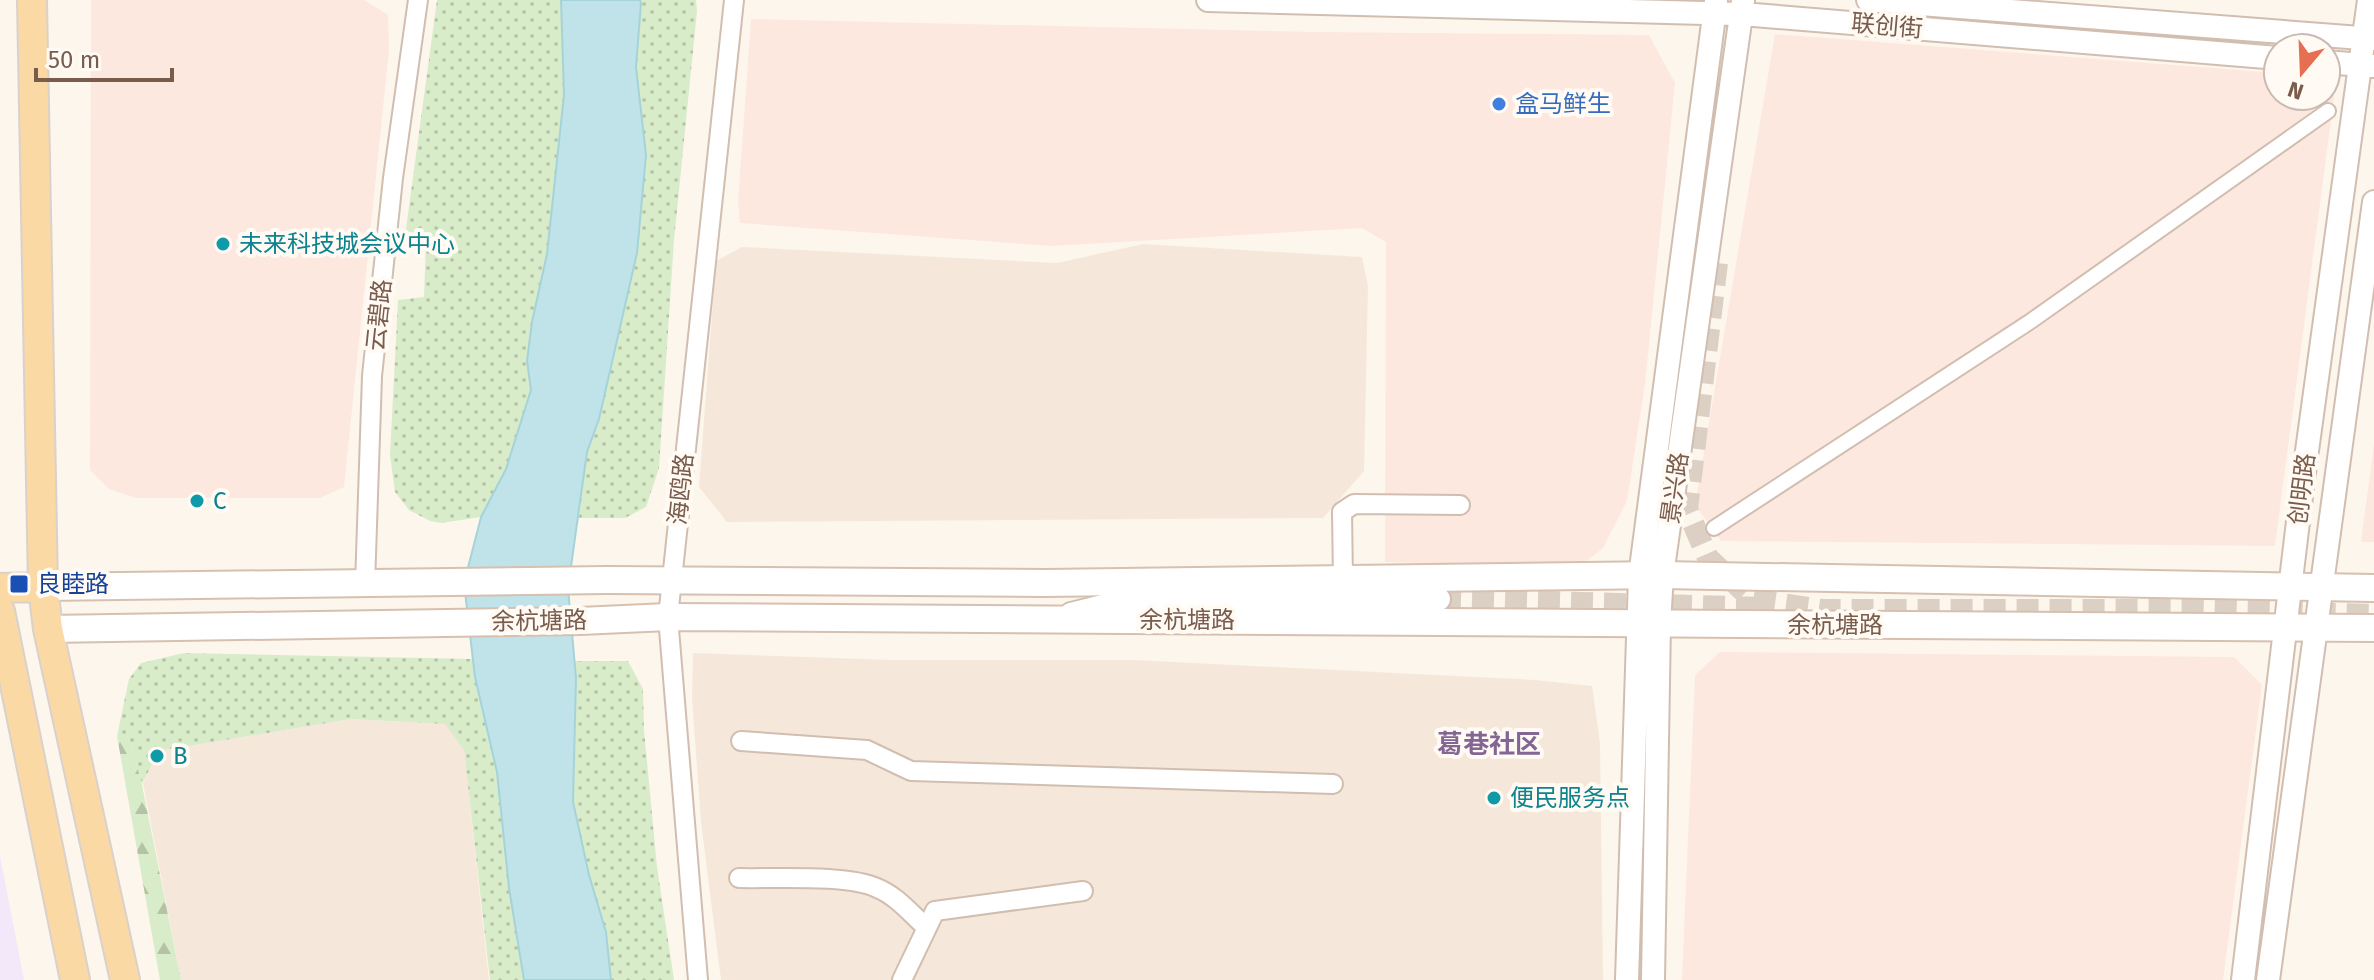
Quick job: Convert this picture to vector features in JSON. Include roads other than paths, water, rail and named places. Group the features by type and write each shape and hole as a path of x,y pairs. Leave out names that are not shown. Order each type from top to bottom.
{"main road":[{"path":"32,0 43,587 48,629 125,980"},
{"name":"余杭塘路","path":"0,588 607,580 1045,583 1651,576 2374,588"},
{"name":"余杭塘路","path":"1,625 48,629 668,617 2374,628"},
{"path":"1,625 75,980"}],"street":[{"name":"云碧路","path":"365,585 372,376 393,178 418,0"},
{"name":"海鸥路","path":"698,980 668,617 734,0"},
{"name":"联创街","path":"1208,0 1742,7 2262,56"},
{"name":"联创街","path":"1868,0 2058,7 2369,38"},
{"name":"创明路","path":"2243,980 2289,588 2367,66 2369,0"},
{"name":"景兴路","path":"1627,980 1651,576 1716,6"},
{"name":"景兴路","path":"1651,576 1742,7"},
{"path":"2342,64 2367,66"},
{"path":"1714,528 2031,321 2327,112"},
{"name":"创明路","path":"2268,980 2374,202"},
{"path":"1343,579 1342,512 1354,504 1460,505"},
{"path":"1045,583 1109,595 1439,596 1115,603 1046,619"},
{"name":"景兴路","path":"1649,623 1653,980"},
{"path":"741,741 867,750 911,771 1333,784"},
{"path":"739,878 857,881 878,888 897,900 927,928"},
{"path":"902,980 935,911 1083,891"}],"water":[{"path":"561,0 640,0 641,3 636,67 646,155 637,253 599,419 587,452 568,588 576,678 573,802 589,875 606,932 611,980 524,980 509,888 497,772 475,677 464,583 481,517 506,469 531,390 527,361 547,254 564,95"}],"tunnel":[{"path":"1717,263 1687,509 1708,558 1753,600 1823,610 2200,610 2374,615"},
{"path":"1439,599 1766,608"}],"place":[{"name":"盒马鲜生","path":"1499,104"},
{"name":"未来科技城会议中心","path":"223,244"},
{"name":"C","path":"197,501"},
{"name":"良睦路","path":"19,584"},
{"name":"B","path":"157,756"},
{"name":"便民服务点","path":"1494,798"}],"district":[{"name":"葛巷社区","path":"1489,744"}]}
